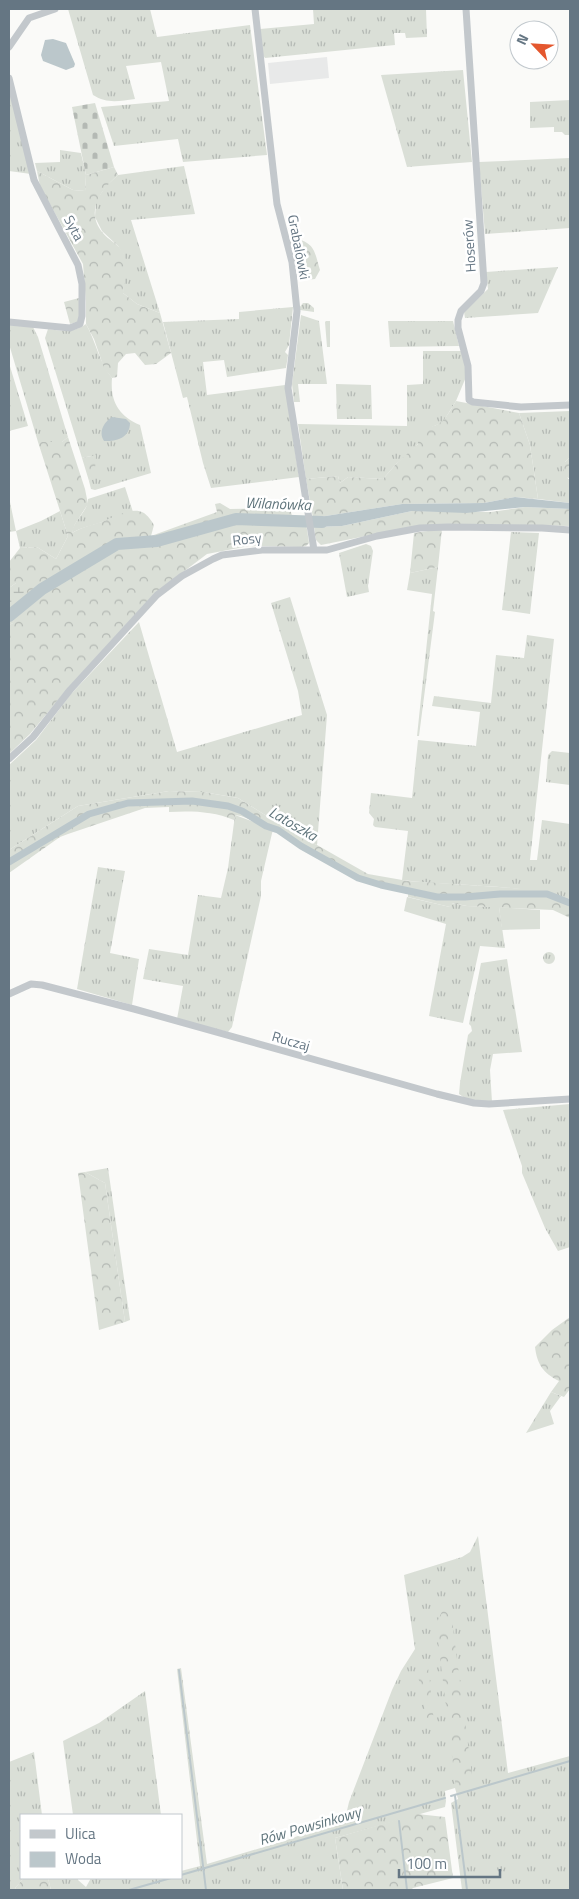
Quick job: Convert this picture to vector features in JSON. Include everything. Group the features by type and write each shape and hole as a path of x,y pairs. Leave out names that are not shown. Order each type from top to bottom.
{"street":[{"path":"9,47 29,18 55,9"},
{"name":"Grabalówki","path":"255,9 278,204 292,262 297,312 288,388 314,550"},
{"name":"Hoserów","path":"466,9 484,283 481,291 461,311 458,320 458,328 468,366 469,400 498,406 570,405"},
{"name":"Syta","path":"9,78 34,180 78,265 82,284 82,316 80,324 75,327 9,322"},
{"name":"Rosy","path":"9,759 33,737 70,690 157,595 203,563 222,555 271,550 327,550 377,536 420,528 448,526 570,530"},
{"name":"Ruczaj","path":"9,994 31,984 55,988 474,1103 505,1104 570,1099"}],"shaded area":[{"path":"327,57 329,78 270,84 268,63"}],"green space":[{"path":"68,9 150,9 157,37 250,25 267,155 183,162 178,139 114,146 101,107 169,101 161,62 126,66 135,99 108,101 98,98 93,95"},
{"path":"313,9 426,9 427,37 406,38 405,33 394,33 395,45 265,58 262,54 260,29 314,24"},
{"path":"463,70 472,162 407,167 381,75"},
{"path":"9,90 31,174 9,171"},
{"path":"570,100 570,135 554,132 554,127 530,128 530,102"},
{"path":"95,103 114,167 86,175 72,107"},
{"path":"60,150 81,153 86,175 85,191 73,190 37,171 35,163 60,162"},
{"path":"570,158 570,228 485,234 479,162"},
{"path":"184,166 195,214 131,220 160,313 137,304 123,293 124,255 118,246 102,231 95,217 96,201 106,186 118,175"},
{"path":"114,167 118,175 106,187 97,201 95,216 97,224 104,235 119,247 124,254 126,268 123,293 137,304 160,313 171,353 156,364 145,365 135,353 126,354 118,363 117,377 112,378 104,368 94,339 86,324 83,264 40,186 37,171 73,190 85,191 86,175"},
{"path":"295,238 311,246 315,253 320,270 315,279 298,281 295,256 289,240"},
{"path":"558,267 538,313 465,318 464,312 488,289 486,272"},
{"path":"79,298 80,314 77,322 70,324 64,302"},
{"path":"303,303 308,303 314,308 314,312 300,310 299,308"},
{"path":"293,307 289,345 285,352 288,355 286,368 227,377 224,360 203,362 207,395 285,385 299,477 211,488 187,397 183,398 163,322 239,319 239,312"},
{"path":"301,315 319,321 327,384 298,384 300,402 294,402 292,384"},
{"path":"326,321 330,321 330,347 327,347"},
{"path":"388,321 453,321 459,346 390,347"},
{"path":"9,324 33,327 38,337 68,437 62,442 38,442 9,344"},
{"path":"86,324 104,365 112,378 114,401 117,407 126,417 140,425 151,473 95,490 91,489 89,481 91,476 91,456 82,458 45,338 48,329 72,330"},
{"path":"423,351 461,351 466,368 466,377 456,401 443,422 432,427 411,452 396,464 383,479 348,477 340,483 338,476 306,479 298,424 407,426 407,385 423,384"},
{"path":"9,363 28,426 9,431"},
{"path":"336,384 371,385 372,419 337,419"},
{"path":"456,401 519,413 530,445 538,499 515,497 484,503 402,504 313,518 306,479 338,476 340,483 348,477 383,479 418,444 418,429 442,422"},
{"path":"570,411 570,457 565,462 568,479 570,479 570,503 538,499 530,445 519,413"},
{"path":"68,437 88,504 75,524 72,533 122,513 139,511 144,513 154,525 151,536 217,512 215,504 220,503 230,509 290,508 292,516 305,516 309,543 301,547 249,546 207,554 154,594 68,688 30,734 9,754 9,625 13,623 16,583 9,588 9,562 20,548 37,547 56,559 68,536 38,442 62,442"},
{"path":"96,455 95,470 89,481 82,458"},
{"path":"570,457 570,479 563,474 565,462"},
{"path":"125,487 133,512 72,533 75,524 86,508 88,499"},
{"path":"10,502 16,531 9,532"},
{"path":"525,507 570,509 570,526 445,524 386,532 321,545 316,540 314,527 342,526 412,511 491,512"},
{"path":"60,511 68,536 56,559 37,547 20,548 16,531"},
{"path":"442,529 438,567 410,573 414,533"},
{"path":"511,532 539,533 530,614 502,610"},
{"path":"366,544 371,546 373,551 368,586 369,592 347,597 339,553"},
{"path":"438,567 433,611 435,612 419,736 417,736 432,594 407,590 410,573"},
{"path":"16,583 26,586 13,623 9,625 9,588"},
{"path":"290,597 327,715 317,845 303,839 238,798 203,792 169,791 78,806 9,850 9,765 36,740 71,694 139,622 177,752 302,715 298,691 271,603"},
{"path":"527,635 554,639 530,860 537,860 542,820 570,824 570,899 529,890 402,880 408,831 375,827 373,825 374,819 369,813 371,793 412,798 418,740 476,746 480,712 432,706 434,696 491,703 496,655 524,658"},
{"path":"552,751 570,753 570,785 546,782 548,755"},
{"path":"169,791 203,792 238,798 303,839 368,874 408,881 549,892 570,899 570,918 553,910 467,906 452,903 450,907 408,897 408,894 362,882 273,829 241,816 235,815 234,820 210,813 169,812 169,807 145,808 60,837 9,873 9,850 78,806"},
{"path":"235,815 273,829 261,881 261,896 232,1027 228,1032 177,1019 183,986 143,979 149,949 188,955 198,895 221,898 228,868"},
{"path":"98,867 125,871 110,953 139,959 132,1005 77,989"},
{"path":"407,897 450,907 451,903 467,906 499,907 505,948 480,946 463,1023 429,1016 446,924 404,911"},
{"path":"499,907 540,910 540,929 502,930"},
{"path":"549,952 555,958 549,964 543,958"},
{"path":"507,959 522,1052 493,1054 490,1070 492,1102 466,1099 459,1094 460,1083 468,1035 472,1031 469,1024 481,963"},
{"path":"570,1104 570,1247 558,1251 545,1228 522,1173 522,1166 503,1110"},
{"path":"108,1168 130,1320 125,1322 105,1183 85,1172"},
{"path":"85,1172 105,1183 125,1322 99,1330 78,1173"},
{"path":"570,1317 570,1389 564,1397 551,1392 559,1381 549,1375 542,1367 537,1358 535,1347 552,1330"},
{"path":"551,1392 561,1396 550,1411 554,1424 526,1433"},
{"path":"478,1536 508,1773 570,1756 570,1890 462,1890 451,1803 458,1799 455,1788 445,1791 445,1807 335,1838 343,1890 51,1890 48,1879 78,1879 86,1887 90,1879 182,1879 182,1871 200,1866 177,1669 181,1668 207,1864 287,1840 345,1819 349,1802 392,1690 415,1649 404,1575 462,1557 470,1552"},
{"path":"449,1597 473,1783 456,1788 436,1624"},
{"path":"427,1664 429,1673 434,1723 429,1722 427,1719 418,1676 419,1668"},
{"path":"145,1691 161,1814 73,1814 63,1741 99,1723"},
{"path":"34,1752 42,1814 20,1814 20,1879 23,1879 15,1888 16,1890 9,1890 9,1762"},
{"path":"417,1814 445,1817 453,1878 411,1890 343,1890 335,1838"},
{"path":"23,1879 48,1879 51,1890 16,1890 15,1888"}],"water":[{"path":"53,39 66,43 75,64 74,67 66,70 43,61 41,55 45,40"},
{"path":"112,417 126,419 130,423 128,432 122,438 114,441 104,441 102,438 103,428"},
{"path":"515,497 570,503 570,509 525,507 466,513 412,511 342,526 314,527 313,518 402,504 484,503"}],"waterway":[{"name":"Wilanówka","path":"9,616 42,589 117,544 157,541 236,519 322,522"},
{"name":"Latoszka","path":"9,862 89,814 128,803 192,801 228,806 242,811 266,826 278,830 301,846 358,878 381,885 437,897 547,894 570,903"},
{"path":"179,1670 206,1890"},
{"name":"Rów Powsinkowy","path":"451,1796 570,1761"},
{"path":"455,1796 467,1890"},
{"name":"Rów Powsinkowy","path":"182,1875 445,1798"},
{"path":"399,1821 407,1890"},
{"name":"Rów Powsinkowy","path":"129,1890 168,1879"}]}
